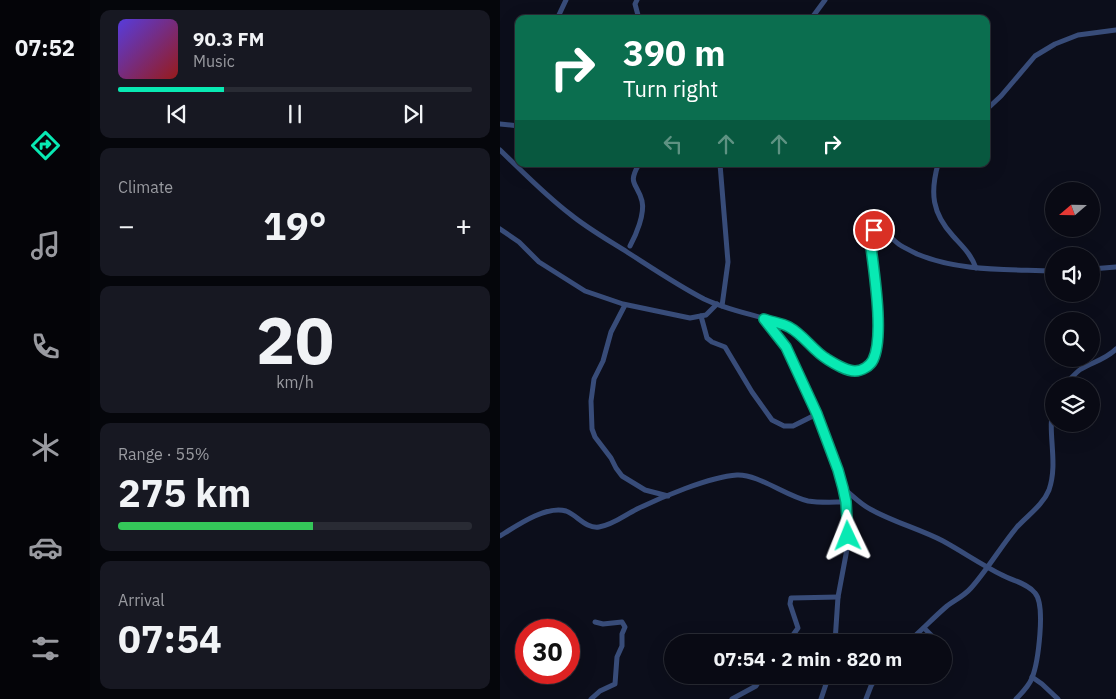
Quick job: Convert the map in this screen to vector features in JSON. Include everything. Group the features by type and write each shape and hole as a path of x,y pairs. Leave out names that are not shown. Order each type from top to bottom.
{"street":[{"path":"559,15 566,0"},
{"path":"637,0 638,15"},
{"path":"814,15 825,0"},
{"path":"990,106 1040,52 1078,35 1094,32 1114,32"},
{"path":"500,124 515,126"},
{"path":"500,150 515,165"},
{"path":"517,167 571,216 683,287 720,305 788,326 825,358 846,369 856,371 870,365 874,359 878,342 870,239 870,234 874,230 878,228 884,231 899,245 931,259 976,268 1045,271"},
{"path":"630,246 639,228 642,201 634,184 633,174 637,167"},
{"path":"500,229 520,242 538,262 585,291 625,305 684,318 701,316 720,305 728,262 720,167"},
{"path":"937,167 934,186 934,204 946,229 969,253 976,268"},
{"path":"1100,268 1116,267"},
{"path":"625,305 611,332 603,361 594,379 591,401 592,429 595,437 622,476 645,490 669,496"},
{"path":"701,316 707,338 725,347 752,392 772,420 784,426 792,426 817,414"},
{"path":"764,319 786,347 817,414 843,488 846,502 847,549 838,597 836,634"},
{"path":"1073,377 1080,370 1098,362 1116,349"},
{"path":"917,634 949,605 965,594 1018,527 1042,502 1049,490 1054,459 1052,432"},
{"path":"500,536 520,523 541,514 558,510 567,512 587,525 598,528 669,496 719,478 739,475 755,479 809,501 846,502"},
{"path":"843,488 871,510 942,540 1002,576 1026,585 1038,596 1040,604 1040,631 1032,678 1026,689 1016,699"},
{"path":"794,634 798,628 790,604 792,598 838,597"},
{"path":"591,699 600,691 616,684 617,657 622,646 622,634 625,627 622,622 603,624 595,622"},
{"path":"924,628 930,634"},
{"path":"1032,678 1042,684 1058,699"},
{"path":"732,699 757,684"},
{"path":"821,699 825,684"},
{"path":"866,699 872,684"}],"route":[{"path":"848,536 846,502 843,488 817,414 786,347 764,319 788,326 825,358 846,369 856,371 870,365 874,359 878,342 870,239 870,234 874,230"}]}
